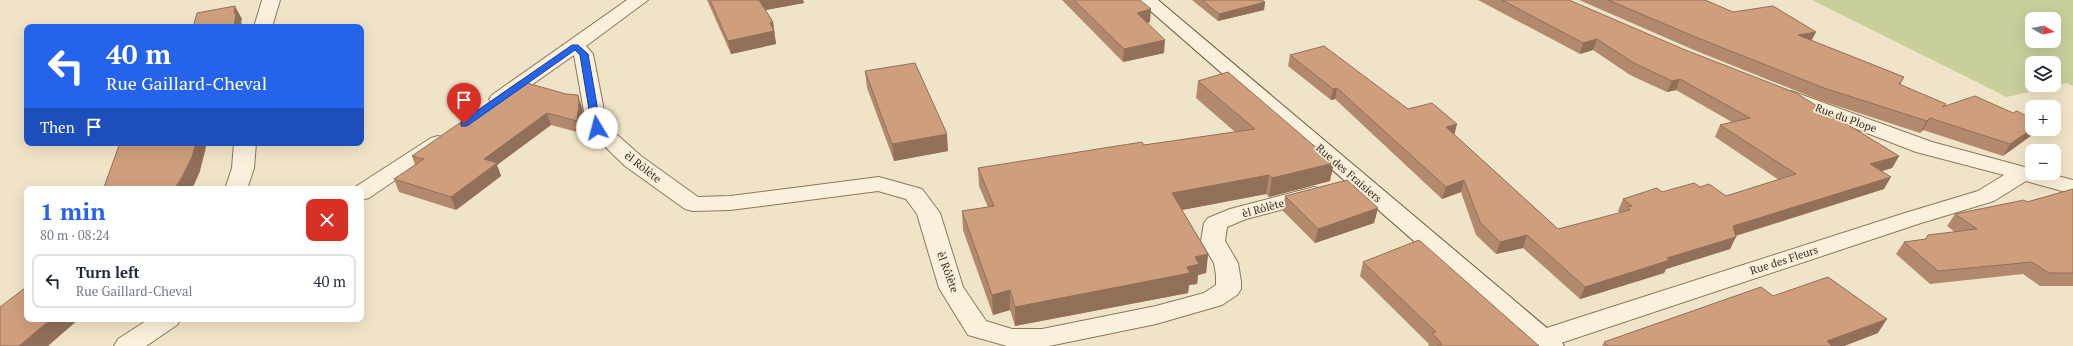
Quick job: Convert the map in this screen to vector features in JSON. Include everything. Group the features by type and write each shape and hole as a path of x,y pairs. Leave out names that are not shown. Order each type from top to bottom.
{"street":[{"path":"265,24 271,0"},
{"path":"484,110 639,0"},
{"name":"Rue des Fraisiers","path":"1147,0 1547,342"},
{"name":"èl Rôlète","path":"575,46 584,54 597,128 633,160 693,204 730,203 879,184 914,194 928,213 951,288 977,328 1012,338 1042,338 1156,314 1213,299 1228,289 1230,281 1227,262 1213,241 1216,223 1238,214 1360,182"},
{"name":"Rue du Plope","path":"1774,90 1924,146 2073,188"},
{"path":"364,191 452,133"},
{"path":"237,186 243,168 245,146"},
{"name":"Rue des Fleurs","path":"1547,342 1913,218 1986,196 2022,174"},
{"path":"126,346 163,322"}],"green space":[{"path":"1812,0 2073,0 2073,86 2067,83 2061,84 2061,56 2025,56 2025,92 2028,92 2007,97"}],"building":[{"path":"710,0 759,0 773,22 770,23 774,31 728,41"},
{"path":"1074,0 1140,0 1151,9 1137,13 1165,40 1124,49"},
{"path":"1202,0 1262,0 1265,2 1219,14"},
{"path":"1502,0 1569,0 1683,49 1796,93 1899,156 1870,164 1891,177 1733,226 1736,237 1667,258 1670,260 1585,287 1527,235 1500,242 1480,222 1464,180 1446,187 1337,88 1333,89 1290,55 1324,46 1408,109 1432,103 1457,124 1446,127 1558,229 1630,210 1627,207 1632,206 1623,199 1657,188 1662,192 1694,183 1700,187 1709,184 1726,196 1796,174 1720,125 1750,118 1680,79 1672,81 1634,63 1597,39 1583,43"},
{"path":"1608,0 1705,0 1733,12 1773,6 1816,32 1798,35 1904,77 1899,84 1946,104 1942,107 1975,96 2013,113 2017,111 2025,115 2025,134 2010,144 1930,118 1927,121 1824,88 1698,38"},
{"path":"235,6 234,13 236,13 234,24 194,24 197,13"},
{"path":"915,63 947,134 892,144 865,71"},
{"path":"1228,72 1334,163 1272,178 1269,175 1172,193 1208,254 1195,257 1199,264 1187,267 1190,273 1015,307 1010,290 992,295 962,211 994,206 978,168 1142,142 1144,145 1255,129 1198,81"},
{"path":"520,81 566,94 578,95 579,102 577,121 547,113 484,159 497,163 451,197 394,179 424,159 412,156"},
{"path":"119,146 195,146 192,157 176,186 104,186"},
{"path":"1347,180 1378,208 1318,229 1285,196"},
{"path":"2073,189 2073,273 2049,273 2032,262 1938,271 1904,242 1926,239 1928,235 1977,229 1955,214 2024,200 2027,202"},
{"path":"1419,240 1539,346 1437,346 1442,344 1432,333 1436,332 1363,262"},
{"path":"1828,277 1887,319 1827,341 1832,346 1608,346 1604,342 1761,287 1773,296"},
{"path":"24,289 24,322 47,322 19,346 0,346 0,307"}],"route":[{"path":"464,124 575,46 584,54 591,86 597,128"}]}
